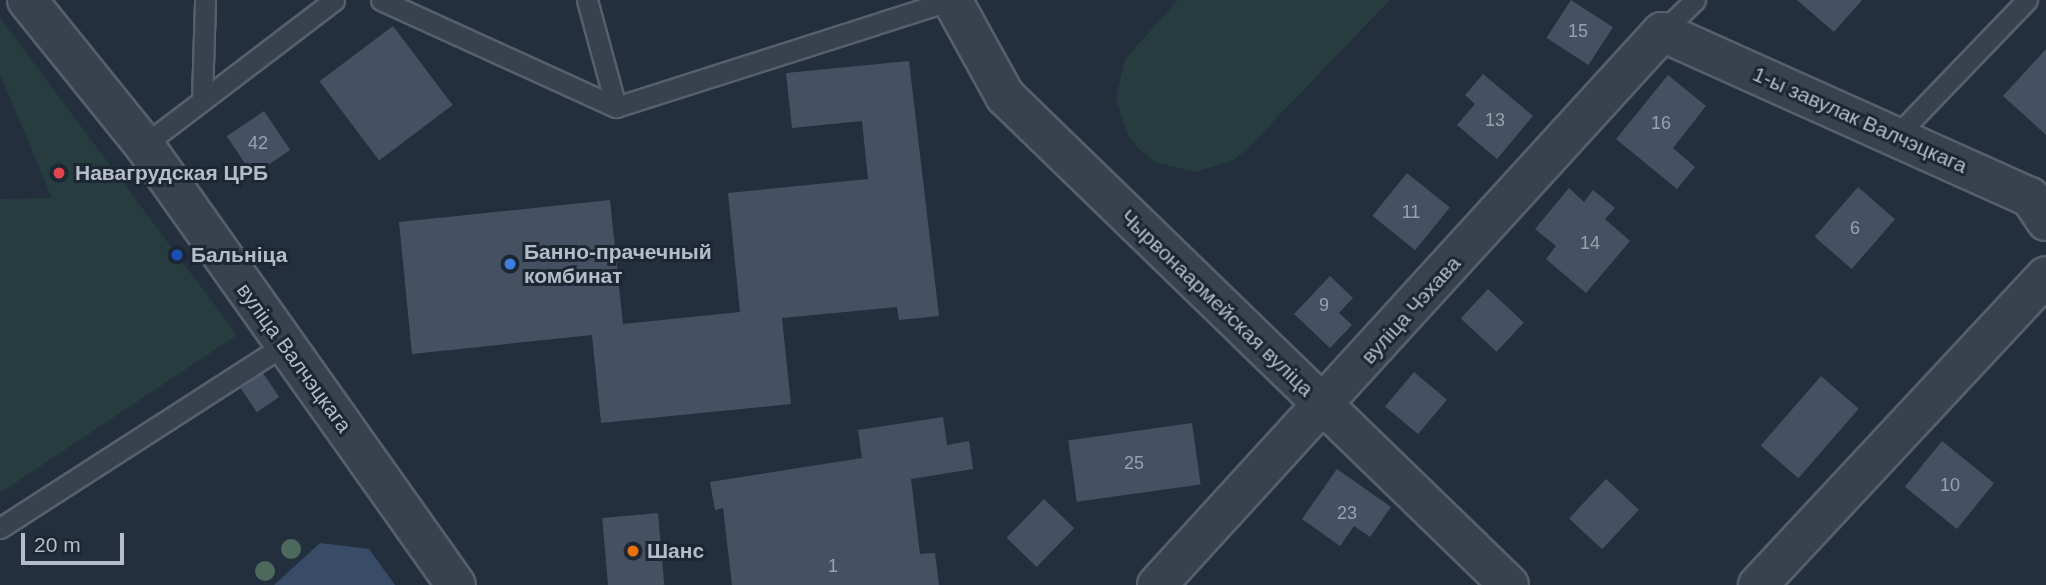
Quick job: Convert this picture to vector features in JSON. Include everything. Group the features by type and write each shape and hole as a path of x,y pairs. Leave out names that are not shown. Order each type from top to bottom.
{"street":[{"name":"вуліца Валчэцкага","path":"27,0 144,145 282,346 456,585"},
{"name":"Чырвонаармейская вуліца","path":"952,0 1005,96 1509,585"},
{"name":"1-ы завулак Валчэцкага","path":"1662,32 1898,134 2030,197 2046,221"},
{"name":"вуліца Чэхава","path":"1157,585 1324,408 1662,32"},
{"path":"1758,585 2046,276"}],"lane":[{"path":"202,98 205,0"},
{"path":"144,145 202,98 334,0"},
{"path":"381,0 616,107 952,0"},
{"path":"587,0 616,107"},
{"path":"1662,32 1695,0"},
{"path":"1898,134 2027,0"},
{"path":"0,528 282,346"}],"green space":[{"path":"1178,0 1390,0 1249,147 1234,160 1196,172 1157,163 1141,151 1128,136 1116,98 1125,59"},
{"path":"0,18 237,335 0,493 0,199 52,198 0,74"}],"water":[{"path":"320,543 369,549 395,585 274,585"}],"building":[{"path":"1571,0 1613,27 1588,65 1546,38"},
{"path":"1797,0 1862,0 1834,32"},
{"path":"393,26 453,105 379,160 320,81"},
{"path":"2046,49 2046,135 2003,96"},
{"name":"Банно-прачечный комбинат","path":"909,61 939,316 899,320 897,307 782,318 791,404 601,423 592,335 412,354 399,222 610,200 623,324 740,312 728,193 868,179 862,121 792,128 786,73"},
{"path":"1483,74 1533,116 1497,159 1457,125 1475,104 1465,95"},
{"path":"1668,75 1706,106 1673,148 1695,167 1677,189 1616,139"},
{"path":"264,111 290,150 253,175 227,136"},
{"path":"1407,173 1450,208 1415,250 1372,216"},
{"path":"1858,187 1895,219 1852,269 1815,237"},
{"path":"1569,188 1584,202 1593,190 1615,208 1605,219 1630,241 1586,293 1546,259 1556,246 1535,229"},
{"path":"1330,276 1353,298 1339,313 1352,325 1330,348 1294,314"},
{"path":"1488,289 1524,322 1497,352 1461,318"},
{"path":"1414,372 1447,400 1418,434 1385,406"},
{"path":"263,373 279,397 257,412 241,388"},
{"path":"1821,376 1859,409 1798,478 1761,445"},
{"path":"943,417 947,445 969,441 973,469 911,479 920,554 935,553 939,585 732,585 723,508 715,510 710,482 862,458 858,430"},
{"path":"1192,423 1201,484 1077,502 1068,440"},
{"path":"1942,441 1994,483 1957,529 1905,487"},
{"path":"1337,469 1391,507 1370,537 1354,526 1340,546 1302,519"},
{"path":"1606,479 1639,510 1602,549 1569,518"},
{"path":"1044,499 1074,528 1037,567 1006,538"},
{"name":"Шанс","path":"658,513 664,585 608,585 602,518"}],"place":[{"name":"Навагрудская ЦРБ","path":"59,173"},
{"name":"Бальніца","path":"177,255"},
{"name":"Банно-прачечный комбинат","path":"510,264"},
{"name":"Шанс","path":"633,551"}]}
